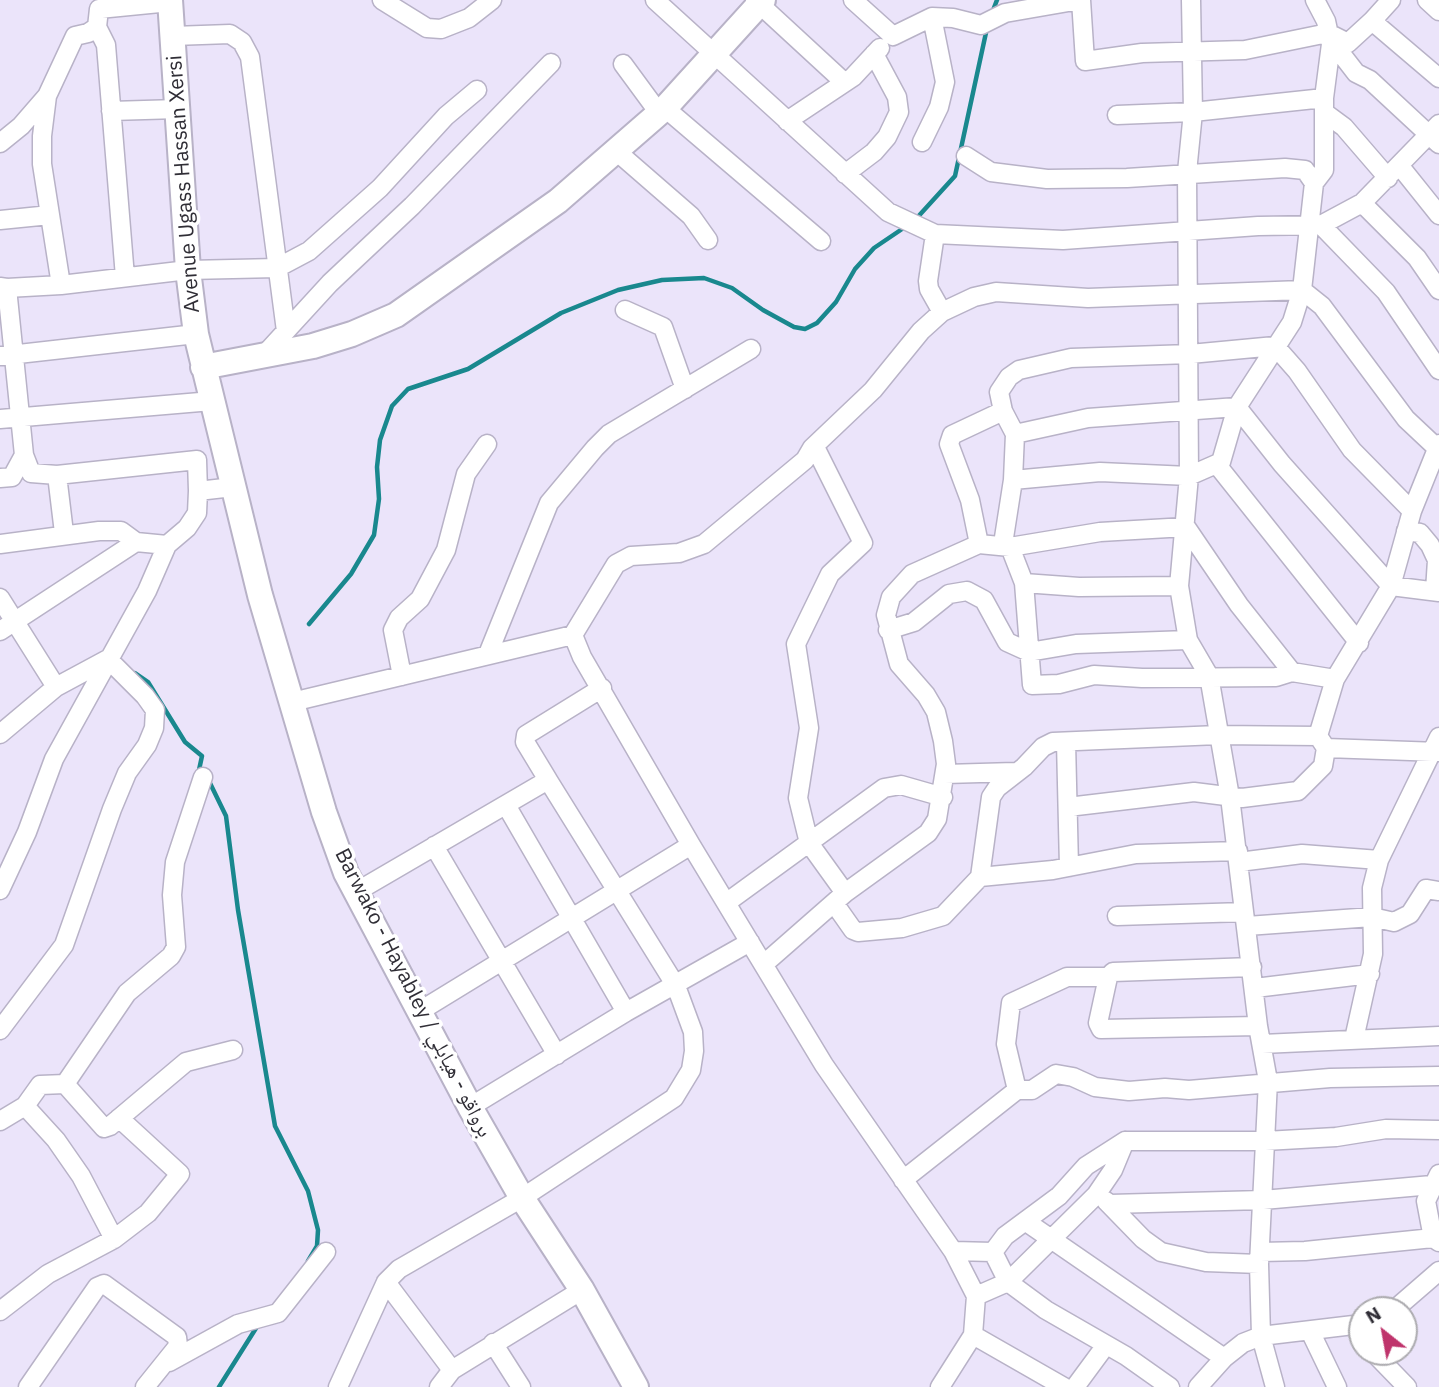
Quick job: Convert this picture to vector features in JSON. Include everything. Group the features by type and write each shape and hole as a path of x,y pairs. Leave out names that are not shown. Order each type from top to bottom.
{"main road":[{"name":"Avenue Ugass Hassan Xersi","path":"170,1 188,270 203,366"},
{"path":"203,366 352,334 396,315 558,201 662,110 759,1"},
{"name":"Barwako - Hayabley / برواقو - هيابلي","path":"203,366 260,595 324,812 340,857 470,1107 522,1198 582,1290 634,1386"}],"street":[{"path":"382,0 427,28 440,29 469,18 492,0"},
{"path":"655,0 888,212 935,234 1063,240 1316,224 1362,203 1436,134 1370,80 1356,73 1329,41"},
{"path":"853,0 893,36"},
{"path":"787,121 844,82 893,36 932,17 981,24 1005,13 1080,0 1085,61 1142,53 1245,50 1329,41 1348,43 1391,0"},
{"path":"1191,0 1193,112 1187,172 1190,233 1190,354 1186,411 1189,476 1179,586 1188,640 1209,676 1230,797 1268,1082 1260,1258 1261,1336 1275,1387"},
{"path":"1314,183 1324,170 1324,106 1329,41 1315,0"},
{"path":"1427,0 1439,11"},
{"path":"125,277 106,45 97,27 99,9 170,1"},
{"path":"759,1 844,82"},
{"path":"922,142 939,107 945,82 932,17"},
{"path":"1372,21 1439,78"},
{"path":"0,143 21,126 47,96 75,36 97,27"},
{"path":"173,36 230,34 247,49 260,121 286,331"},
{"path":"845,174 874,152 887,136 899,112 897,97 874,54"},
{"path":"264,355 551,63"},
{"path":"623,64 662,110 821,241"},
{"path":"3,879 54,759 147,591 167,545 187,528 197,513 198,491 197,460 57,475 31,473 24,455 20,417 7,356 3,288 61,285 188,270 277,268 309,251 380,188 446,116 477,90"},
{"path":"47,96 42,136 61,285"},
{"path":"1117,115 1324,106 1439,215"},
{"path":"111,111 177,109"},
{"path":"615,150 691,216 708,240"},
{"path":"966,156 991,172 1047,179 1127,178 1187,172 1285,168 1305,170 1314,183 1316,224 1303,290 1292,322 1237,407 1218,466"},
{"path":"1362,203 1417,258 1439,290"},
{"path":"0,220 50,215"},
{"path":"1316,224 1386,292 1439,370"},
{"path":"935,234 928,281 929,289 942,312"},
{"path":"292,702 573,635 616,564 631,556 679,553 704,544 795,469 873,390 921,331 942,312 974,297 996,292 1088,298 1303,290 1322,306 1399,410 1438,447 1412,511 1391,586 1335,679 1322,742 1323,766 1298,791 1230,797 1194,792 1068,807"},
{"path":"625,310 663,327 685,389"},
{"path":"7,356 197,334"},
{"path":"1275,346 1190,354 1071,358 1019,370 1002,384 999,392 1003,411 1015,434 1006,546 1024,583 1030,681 1036,686 1094,675 1142,678 1276,677 1292,672 1335,679"},
{"path":"1275,346 1297,371 1352,450 1412,511"},
{"path":"488,654 549,503 610,434 751,349"},
{"path":"0,419 212,401"},
{"path":"1015,434 1088,418 1237,407"},
{"path":"1237,407 1282,464 1391,586 1437,592 1437,560 1430,545 1420,533 1406,531"},
{"path":"978,544 970,500 948,444 952,435 1003,411"},
{"path":"402,676 393,630 399,618 420,599 446,550 466,474 487,444"},
{"path":"815,447 863,543 830,574 796,644 809,729 797,798 809,843 853,930 858,932 902,928 943,916 980,877 991,797 997,788 1043,747 1053,743 1218,735 1437,747 1379,860 1372,888 1370,974 1354,1039"},
{"path":"0,478 12,477 24,455"},
{"path":"1013,480 1100,472 1189,476 1218,466"},
{"path":"1218,466 1359,643"},
{"path":"57,475 64,533"},
{"path":"198,491 233,486"},
{"path":"764,964 839,898 928,833 937,819 945,774 943,741 936,712 926,695 902,671 888,630 886,615 891,597 899,584 912,574 978,544 1006,546 1100,532 1186,527"},
{"path":"1186,527 1238,605 1292,672"},
{"path":"0,544 64,533 121,531 136,542 167,545"},
{"path":"7,626 136,542"},
{"path":"1024,583 1079,587 1179,586"},
{"path":"888,630 914,622 948,594 967,591 984,600 1006,642 1029,652 1076,644 1188,640"},
{"path":"0,598 7,626 56,687"},
{"path":"573,635 691,845 824,1065 953,1251 976,1296 974,1335 940,1387"},
{"path":"0,734 56,687 108,659"},
{"path":"0,1030 64,946 112,808 127,773 147,745 154,728 155,710 145,695 108,659"},
{"path":"338,1387 386,1282 399,1269 522,1198 674,1098 691,1070 693,1032 676,986 525,742 526,735 602,688"},
{"path":"1066,742 1069,867"},
{"path":"945,774 1015,772"},
{"path":"65,1084 127,993 171,956 176,947 172,895 175,862 203,778"},
{"path":"356,892 548,780"},
{"path":"726,903 872,795 893,785 943,797"},
{"path":"506,805 626,1012"},
{"path":"420,1011 691,845"},
{"path":"435,846 557,1055"},
{"path":"980,877 1069,867 1136,854 1302,854 1379,860"},
{"path":"1117,916 1245,919 1372,917 1394,922 1403,920 1426,889 1439,891"},
{"path":"470,1107 626,1012 750,942"},
{"path":"1252,967 1113,972 1108,977 1098,1023 1101,1029 1354,1039 1439,1036"},
{"path":"1255,988 1370,974"},
{"path":"1017,1090 1006,1044 1010,1003 1067,977 1108,977"},
{"path":"65,1084 104,1128 186,1062 233,1050"},
{"path":"903,1180 1017,1090 1032,1090 1056,1074 1073,1077 1095,1087 1129,1091 1165,1088 1189,1090 1268,1082 1439,1076"},
{"path":"0,1121 25,1106 40,1085 65,1084"},
{"path":"25,1106 56,1140 81,1176 114,1239"},
{"path":"0,1311 48,1274 114,1239 148,1213 180,1174 119,1118"},
{"path":"993,1252 1005,1236 1059,1196 1086,1166 1125,1141 1265,1141 1336,1137 1386,1129 1439,1130"},
{"path":"976,1296 1008,1283 1049,1240 1103,1199 1125,1141"},
{"path":"1435,1179 1426,1201 1436,1240 1206,1262 1161,1252 1143,1239 1103,1199 1263,1200 1435,1179"},
{"path":"1025,1221 1224,1358"},
{"path":"953,1251 993,1252"},
{"path":"160,1368 238,1324 278,1313 326,1252"},
{"path":"993,1252 1008,1283 1046,1310 1170,1387"},
{"path":"1410,1296 1439,1271"},
{"path":"386,1282 452,1370"},
{"path":"28,1387 97,1287 104,1284 177,1337 178,1346 145,1387"},
{"path":"439,1387 452,1370 582,1290"},
{"path":"1200,1386 1224,1358 1243,1343 1261,1336 1348,1327"},
{"path":"1310,1331 1337,1387"},
{"path":"974,1335 1064,1387"},
{"path":"494,1343 521,1387"},
{"path":"1074,1387 1106,1345"},
{"path":"1387,1366 1407,1387"}],"waterway":[{"path":"992,13 997,0"},
{"path":"915,220 955,176 987,28"},
{"path":"309,624 351,574 374,535 379,499 377,467 380,440 392,406 408,389 468,369 561,313 618,290 662,280 704,278 732,288 763,310 794,327 805,329 817,323 836,302 855,269 874,248 908,225"},
{"path":"135,673 148,682 185,742 202,756 199,770 202,773"},
{"path":"208,779 226,816 238,910 275,1126 308,1191 318,1230 317,1246 308,1261"},
{"path":"219,1387 258,1325"}]}
